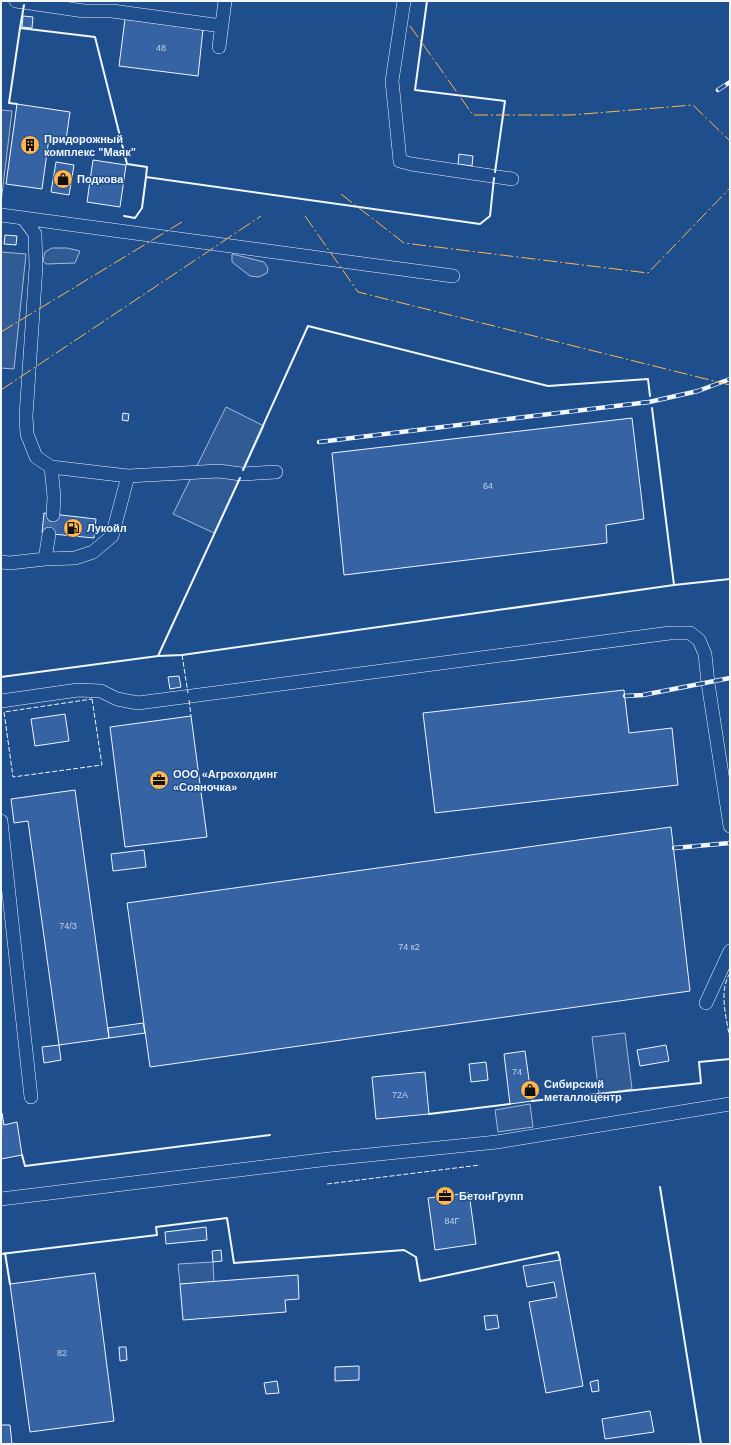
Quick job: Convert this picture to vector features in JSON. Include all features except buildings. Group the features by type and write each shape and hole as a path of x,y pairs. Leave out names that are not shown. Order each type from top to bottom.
{"lane":[{"path":"16,1 84,11 112,6 222,26"},
{"path":"219,47 226,1"},
{"path":"404,1 392,81 400,161 512,179"},
{"path":"1,215 453,276"},
{"path":"24,219 35,234 36,267 26,416 27,434 36,457 51,467 128,476 219,471 241,474 276,472"},
{"path":"51,467 54,497 53,515"},
{"path":"1,562 10,563 45,559 76,558 92,552 112,536 128,476"},
{"path":"45,559 49,534"},
{"path":"1,701 78,690 101,691 117,699 138,703 654,635 690,633 699,640 705,654 708,683 730,826"},
{"path":"1,821 31,1097"},
{"path":"706,1003 730,952"},
{"path":"1,1198 329,1159 497,1142 730,1104"}],"shaded area":[{"path":"1,110 12,111 1,203"},
{"path":"52,248 67,248 80,251 75,263 46,264 43,261 45,252"},
{"path":"1,252 26,254 14,369 1,368"},
{"path":"232,254 264,262 268,268 267,273 259,277 250,276 232,262"},
{"path":"226,407 264,426 214,533 173,514"},
{"path":"625,1033 632,1089 599,1094 592,1037"},
{"path":"530,1104 533,1127 498,1132 495,1110"},
{"path":"213,1262 214,1282 180,1284 178,1264"}],"tunnel":[{"path":"49,534 53,515"}],"railway":[{"path":"718,90 730,82"},
{"path":"319,442 649,402 698,391 730,379"},
{"path":"625,696 643,695 730,678"},
{"path":"674,848 730,843"}],"fence":[{"path":"182,655 188,693"},
{"path":"92,699 102,765 13,777 4,712 92,699"},
{"path":"189,700 191,716"},
{"path":"730,973 726,980 724,997 724,1006 730,1040"},
{"path":"327,1184 480,1165"}],"wall":[{"path":"427,1 415,90 505,101 495,172"},
{"path":"24,5 20,28 95,37 127,164 147,167 146,177 480,224 490,216 494,178"},
{"path":"17,104 9,103 20,28"},
{"path":"124,216 135,218 142,208 146,177"},
{"path":"243,470 308,326 548,386 648,379 650,396"},
{"path":"240,478 158,656 182,655 674,585 652,408"},
{"path":"674,585 730,579"},
{"path":"1,677 158,656"},
{"path":"532,1101 701,1083 699,1062 730,1059"},
{"path":"429,1114 510,1104"},
{"path":"22,1155 25,1166 270,1135"},
{"path":"660,1187 701,1444"},
{"path":"1,1254 157,1235 156,1227 227,1218 234,1263 404,1250 416,1257 420,1281 558,1252 560,1260"},
{"path":"5,1253 10,1284"}],"power":[{"path":"410,26 473,115 571,115 693,105 730,141"},
{"path":"341,194 404,243 648,273 730,188"},
{"path":"1,390 261,216"},
{"path":"305,216 358,292 730,385"},
{"path":"1,332 182,222"}],"place":[{"name":"Придорожный комплекс \"Маяк\"","path":"30,145"},
{"name":"Подкова","path":"63,179"},
{"name":"Лукойл","path":"73,528"},
{"name":"ООО «Агрохолдинг «Сояночка»","path":"159,780"},
{"name":"Сибирский металлоцентр","path":"530,1090"},
{"name":"БетонГрупп","path":"445,1196"}]}
